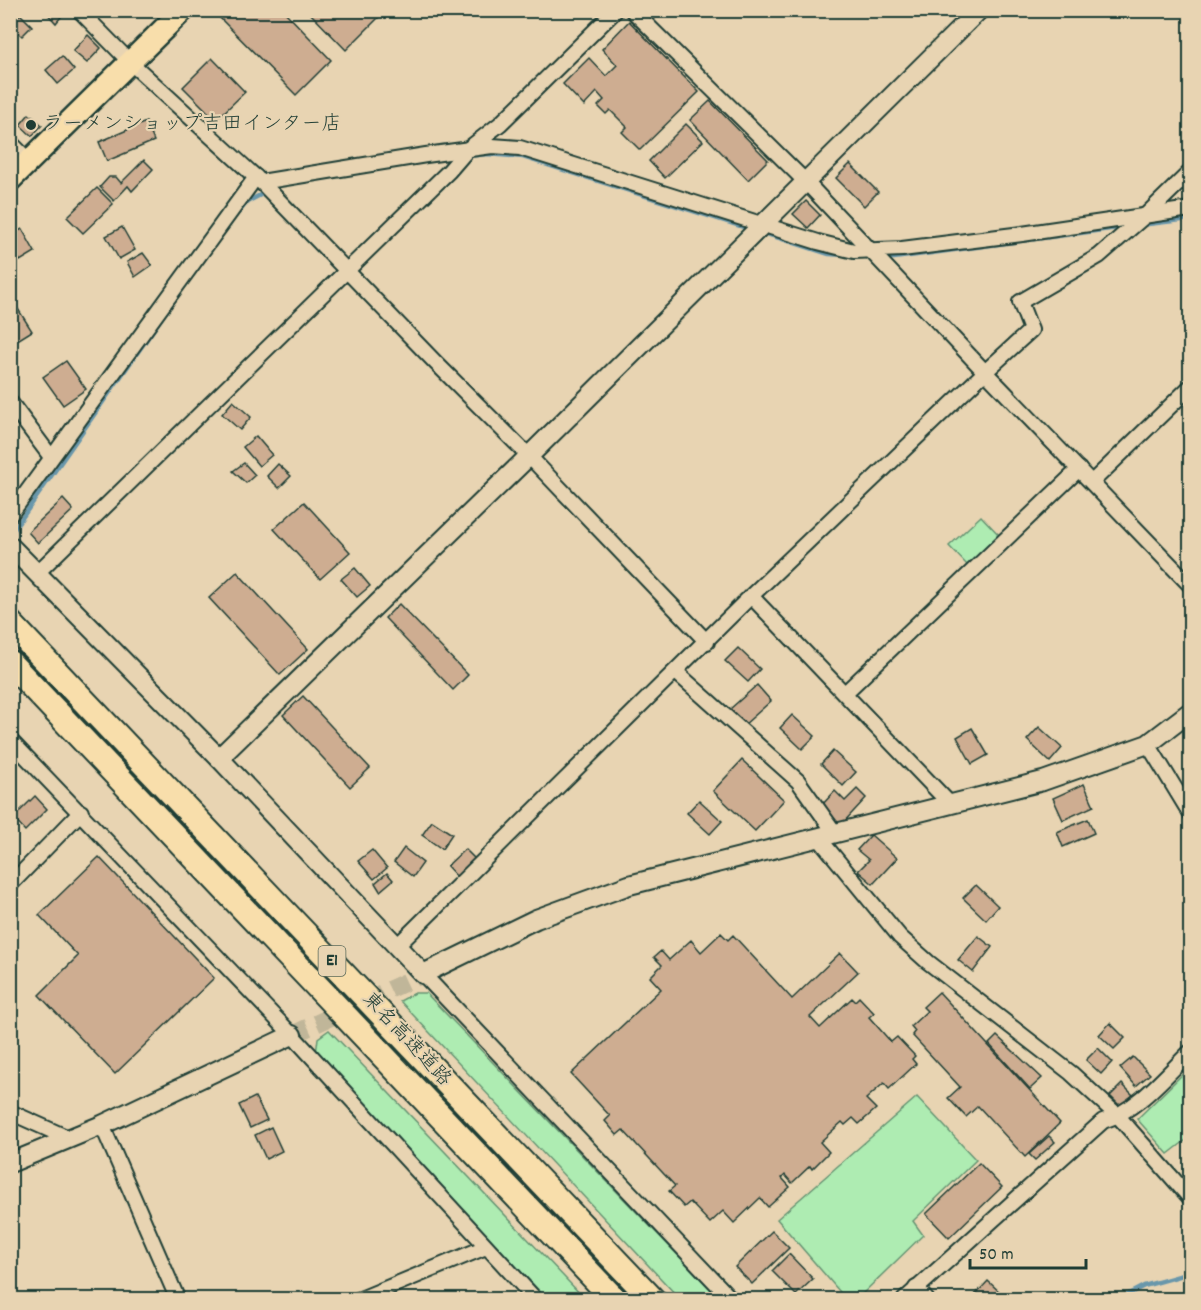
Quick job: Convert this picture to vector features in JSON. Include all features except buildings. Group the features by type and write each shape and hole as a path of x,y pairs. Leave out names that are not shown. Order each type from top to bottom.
{"highway":[{"name":"東名高速道路","path":"10,623 653,1299"},
{"name":"東名高速道路","path":"10,663 615,1299"},
{"path":"10,676 113,772"}],"main road":[{"path":"10,180 183,10"}],"street":[{"path":"79,10 130,62 260,181 707,642"},
{"path":"37,573 468,150 500,124 616,10"},
{"path":"632,10 805,180 985,372 1191,585"},
{"path":"219,758 529,456 979,10"},
{"path":"10,142 29,161"},
{"path":"10,515 260,181 492,146 520,148 756,229 854,251 1022,234 1191,209"},
{"path":"397,946 751,596 1031,330 1020,302 1099,256 1191,172"},
{"path":"1092,482 1191,387"},
{"path":"10,402 51,458"},
{"path":"845,693 1079,469"},
{"path":"12,547 219,758 732,1299"},
{"path":"751,596 951,805"},
{"path":"676,672 798,781 826,835 900,937 928,962 1071,1072 1118,1116 1191,1198"},
{"path":"423,974 536,919 629,885 1043,781 1148,744 1191,712"},
{"path":"10,740 292,1035 536,1299"},
{"path":"1148,744 1191,813"},
{"path":"10,885 81,812"},
{"path":"10,1163 102,1125 292,1035"},
{"path":"904,1299 1103,1121 1118,1116 1145,1096 1191,1052"},
{"path":"10,1112 68,1138"},
{"path":"102,1125 178,1299"},
{"path":"358,1299 486,1247"},
{"path":"916,1288 927,1299"}],"green space":[{"path":"981,516 999,535 968,566 949,546"},
{"path":"415,993 426,993 720,1299 680,1299 400,1001"},
{"path":"329,1030 585,1299 547,1299 316,1054 318,1038"},
{"path":"1190,1067 1190,1137 1168,1154 1137,1119"},
{"path":"917,1097 976,1160 913,1221 923,1235 857,1299 846,1299 777,1219"}],"waterway":[{"path":"467,156 488,154 523,157 750,229"},
{"path":"239,212 247,202 281,184"},
{"path":"1140,225 1190,219"},
{"path":"881,257 894,258 1125,227"},
{"path":"761,232 829,254 845,255"},
{"path":"10,535 170,306"},
{"path":"1117,1300 1144,1286 1190,1273"}],"tunnel":[{"path":"292,1035 423,974"}],"place":[{"name":"ラーメンショップ吉田インター店","path":"31,125"}]}
